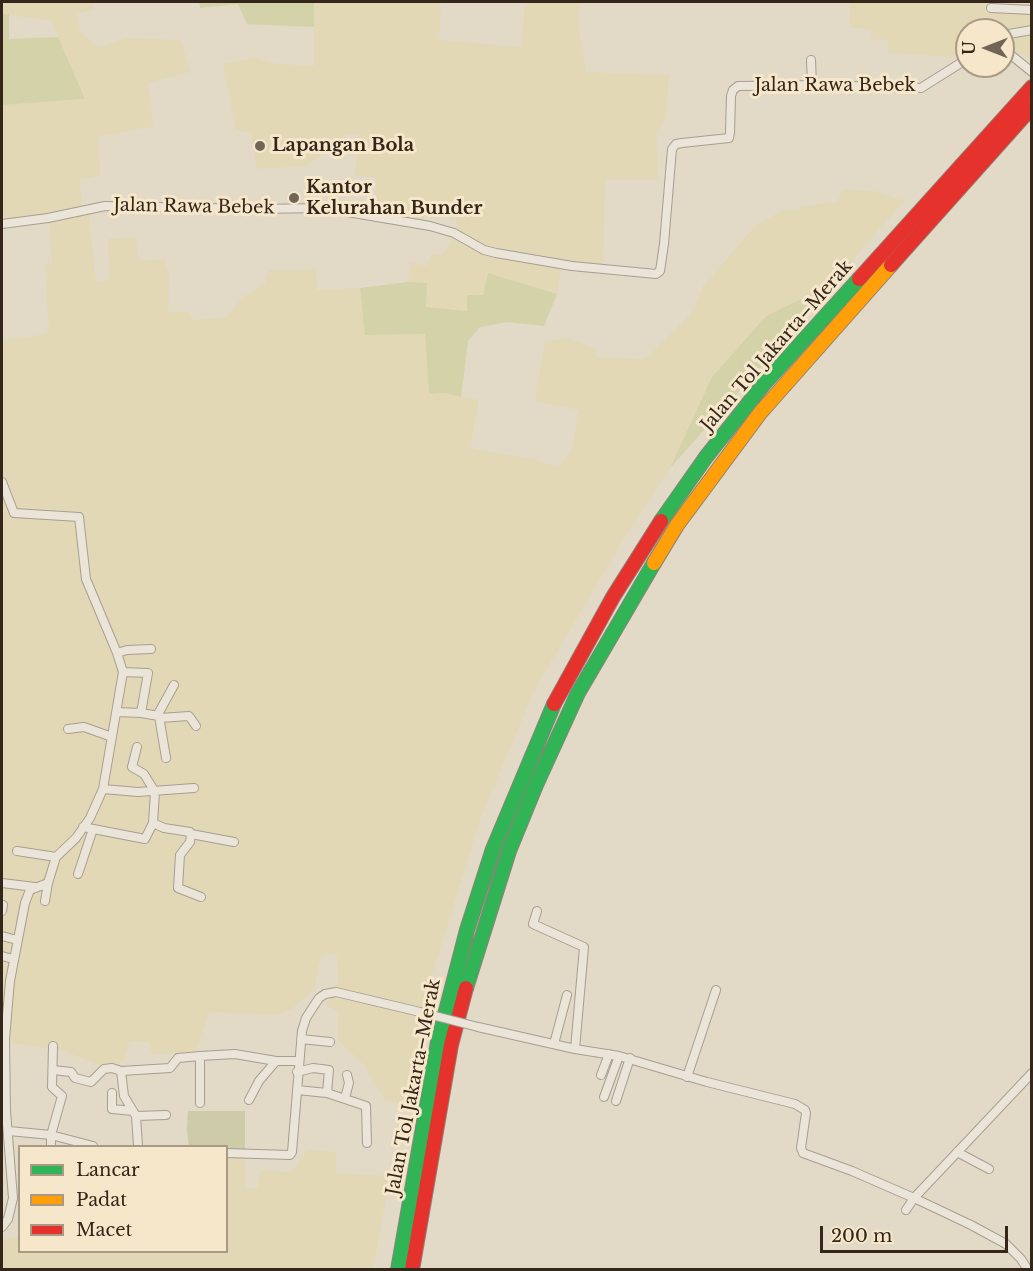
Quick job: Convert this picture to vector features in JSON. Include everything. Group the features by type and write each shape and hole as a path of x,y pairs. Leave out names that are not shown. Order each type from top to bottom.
{"highway":[{"name":"Jalan Tol Jakarta–Merak","path":"398,1269 438,1042 467,930 493,849 559,692 613,597 660,522 706,457 763,385 1032,87"},
{"name":"Jalan Tol Jakarta–Merak","path":"412,1269 451,1045 471,969 508,851 578,693 628,604 677,525 760,413 1032,107"}],"street":[{"path":"991,8 1032,10"},
{"path":"1015,34 1032,30"},
{"path":"1015,59 1032,72"},
{"path":"811,60 812,85"},
{"name":"Jalan Rawa Bebek","path":"2,224 48,218 105,206 324,208 450,231 484,250 496,253 572,266 656,274 660,271 663,253 670,157 676,144 729,138 731,96 738,86 812,85 921,88 955,67"},
{"path":"2,482 14,513 79,518 83,566 123,672 103,789 94,810 76,838 56,857 45,901"},
{"path":"117,653 150,649"},
{"path":"123,672 148,674 141,713"},
{"path":"166,758 158,717 174,685"},
{"path":"117,712 141,713 158,717 189,716 196,726"},
{"path":"68,729 84,727 112,737"},
{"path":"83,827 145,839 153,823 155,792 144,774 132,767 136,747"},
{"path":"103,789 155,792 194,788"},
{"path":"153,823 164,828 234,842"},
{"path":"78,874 93,829"},
{"path":"191,834 187,848 180,855 178,888 201,897"},
{"path":"17,851 56,857"},
{"path":"2,883 35,887"},
{"path":"2,1227 8,1219 12,1206 16,1168 4,1097 5,1039 13,959 26,897 30,890 48,883"},
{"path":"537,911 532,924 584,947 575,1048"},
{"path":"2,936 17,940"},
{"path":"2,956 13,959"},
{"path":"687,1077 716,990"},
{"path":"228,1153 290,1155 293,1149 298,1061 306,1018 319,998 330,992 554,1044 630,1058 687,1077 795,1104 806,1113 802,1153 852,1171 971,1225 1006,1244 1028,1269"},
{"path":"554,1044 567,995"},
{"path":"301,1039 330,1042"},
{"path":"51,1145 51,1135 62,1096 52,1089 53,1046"},
{"path":"53,1070 71,1072 75,1078 91,1082 104,1069 112,1068 121,1071 168,1068 177,1059 200,1056 235,1054 276,1061 298,1061"},
{"path":"601,1076 609,1054"},
{"path":"200,1056 200,1103"},
{"path":"604,1096 619,1056"},
{"path":"616,1101 630,1058"},
{"path":"249,1101 259,1081 276,1061"},
{"path":"297,1072 313,1068 329,1070 327,1093"},
{"path":"121,1071 124,1096 134,1113 138,1145"},
{"path":"906,1210 914,1198 1032,1073"},
{"path":"345,1098 349,1083 347,1075"},
{"path":"297,1089 327,1093 362,1104 367,1108 367,1143"},
{"path":"112,1093 112,1109 166,1115"},
{"path":"9,1131 51,1135 89,1145"},
{"path":"957,1152 989,1169"}],"shaded area":[{"path":"2,2 94,2 94,10 77,14 80,32 100,47 128,38 181,40 190,72 148,83 153,126 98,137 100,175 79,180 83,215 89,215 96,282 110,279 108,239 136,237 138,261 164,259 169,275 168,312 189,312 193,320 227,317 242,297 265,283 269,270 316,269 317,290 360,288 366,335 425,334 429,394 445,393 479,400 470,448 532,459 559,467 572,449 579,410 535,401 545,341 567,338 597,349 596,357 644,359 693,312 703,286 755,226 783,210 798,211 801,206 837,202 843,189 874,191 904,201 851,262 841,264 811,295 766,316 712,377 670,468 623,540 534,691 480,820 429,985 407,1104 385,1100 364,1065 338,1040 338,1011 326,1006 338,981 337,953 321,956 314,989 291,1010 274,1015 209,1012 196,1052 152,1055 149,1042 130,1041 123,1062 100,1065 61,1050 2,1042 2,340 49,332 45,264 52,263 49,220 2,218 2,105 85,99 51,21 2,14"},
{"path":"199,2 314,2 314,27 247,24 238,4 200,8"},
{"path":"314,2 441,2 439,40 522,47 525,2 580,2 578,23 586,72 669,75 666,118 656,134 658,180 605,180 603,266 562,263 557,294 489,273 483,295 467,311 426,307 427,283 408,282 411,262 426,266 432,254 442,255 457,231 455,204 430,204 422,222 376,210 376,178 355,176 359,134 346,135 307,166 257,169 251,133 236,130 223,64 255,58 270,63 314,66"},
{"path":"850,2 1031,2 1031,59 1015,51 1015,18 955,18 955,56 953,57 888,53 888,40 872,39 871,29 849,28"},
{"path":"2,14 9,14 9,39 58,37 85,99 2,105"},
{"path":"851,262 670,468 712,377 766,316 810,295 841,263"},
{"path":"488,273 557,294 544,326 508,322 480,327 468,341 461,397 445,393 429,394 425,334 365,335 360,288 408,282 427,283 426,307 467,311 467,295 483,295"},
{"path":"188,1111 245,1111 245,1188 257,1189 261,1170 292,1172 307,1150 336,1152 336,1173 390,1176 373,1269 2,1270 2,1240 18,1236 18,1253 228,1253 228,1145 189,1145"},
{"path":"188,1111 245,1111 245,1151 228,1151 228,1145 189,1145"}],"traffic: fast":[{"path":"661,521 706,457 763,385 859,279"},
{"path":"466,988 509,851 536,785 578,693 654,563"},
{"path":"398,1270 438,1042 467,930 493,849 554,704"}],"traffic: slow":[{"path":"654,563 677,525 760,413 891,265"}],"traffic: jam":[{"path":"859,279 1032,87"},
{"path":"891,265 1032,107"},
{"path":"554,704 613,597 661,521"},
{"path":"412,1270 451,1045 466,988"}],"place":[{"name":"Lapangan Bola","path":"260,146"},
{"name":"Kantor Kelurahan Bunder","path":"294,198"}]}
